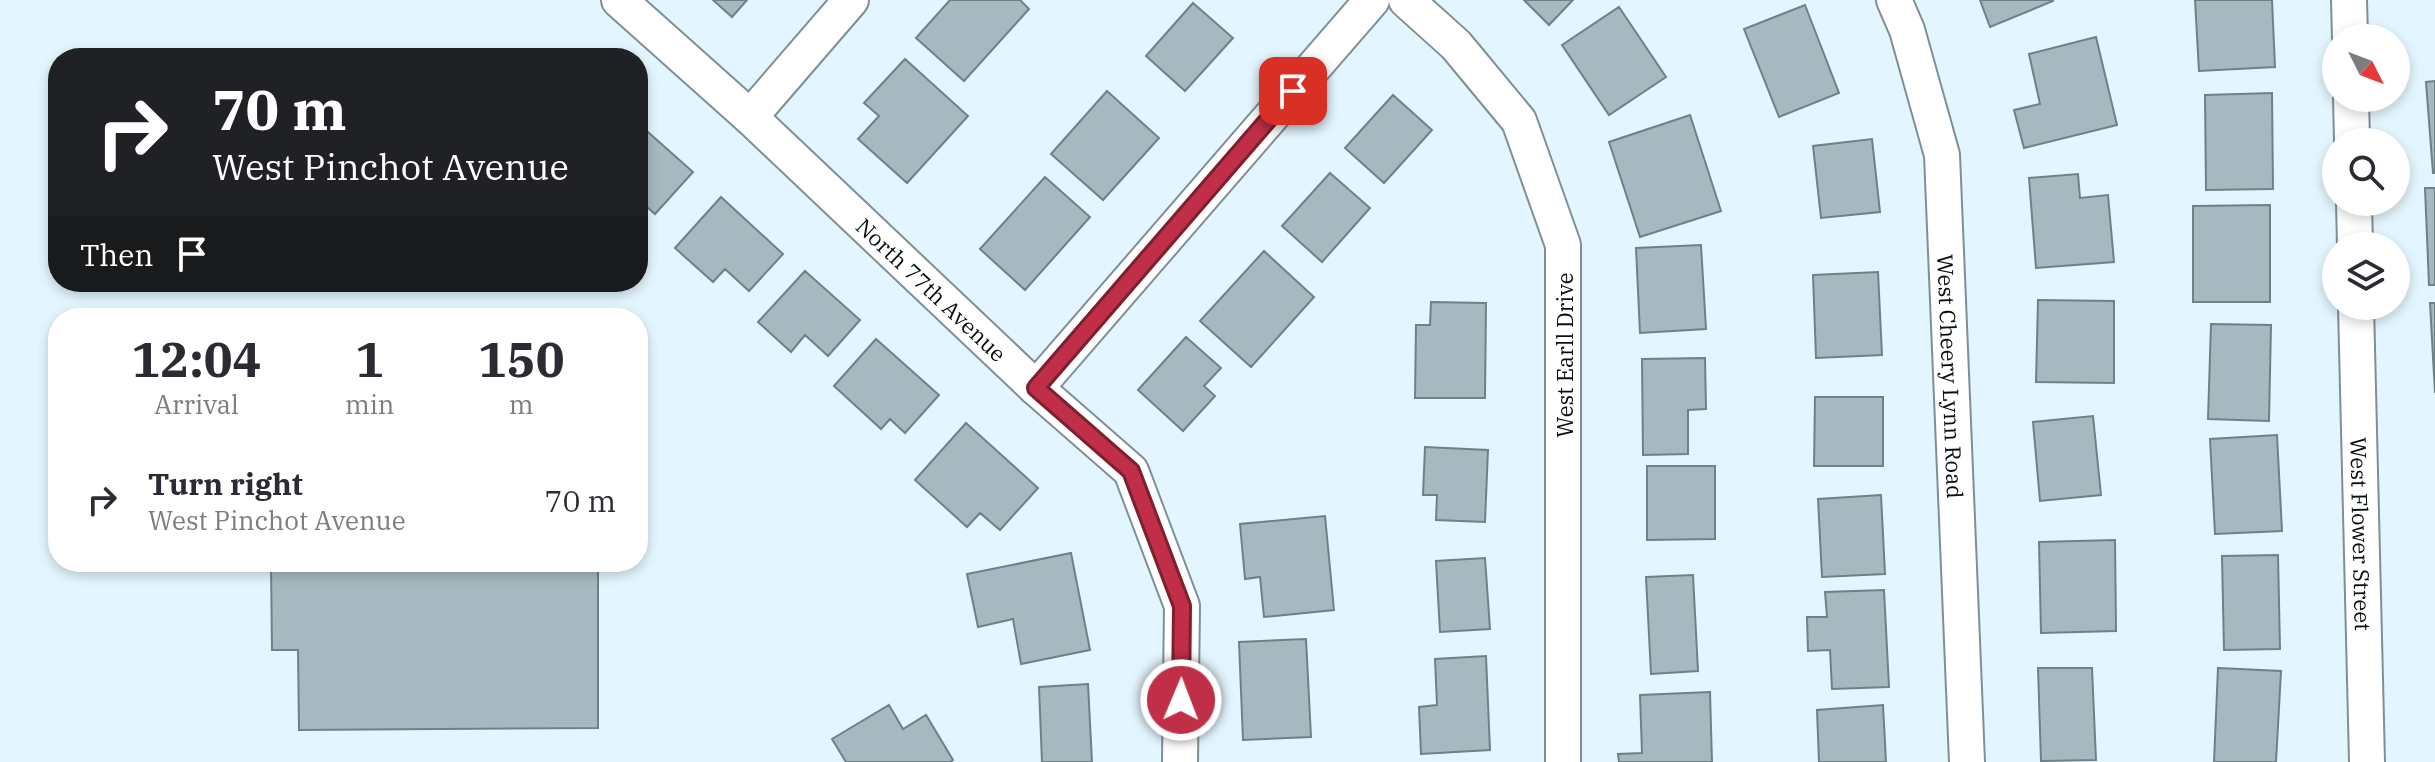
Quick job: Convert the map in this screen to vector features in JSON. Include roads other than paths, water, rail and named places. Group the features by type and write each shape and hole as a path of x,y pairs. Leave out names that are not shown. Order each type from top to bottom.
{"street":[{"name":"North 77th Avenue","path":"619,0 750,117 1036,388 1131,471 1182,606 1180,762"},
{"path":"750,117 851,0"},
{"path":"1036,388 1372,0"},
{"name":"West Earll Drive","path":"1406,0 1456,45 1519,121 1563,245 1563,762"},
{"name":"West Cheery Lynn Road","path":"1894,0 1907,30 1942,155 1967,762"},
{"path":"2349,0 2350,24"},
{"name":"West Flower Street","path":"2356,320 2367,762"}]}
